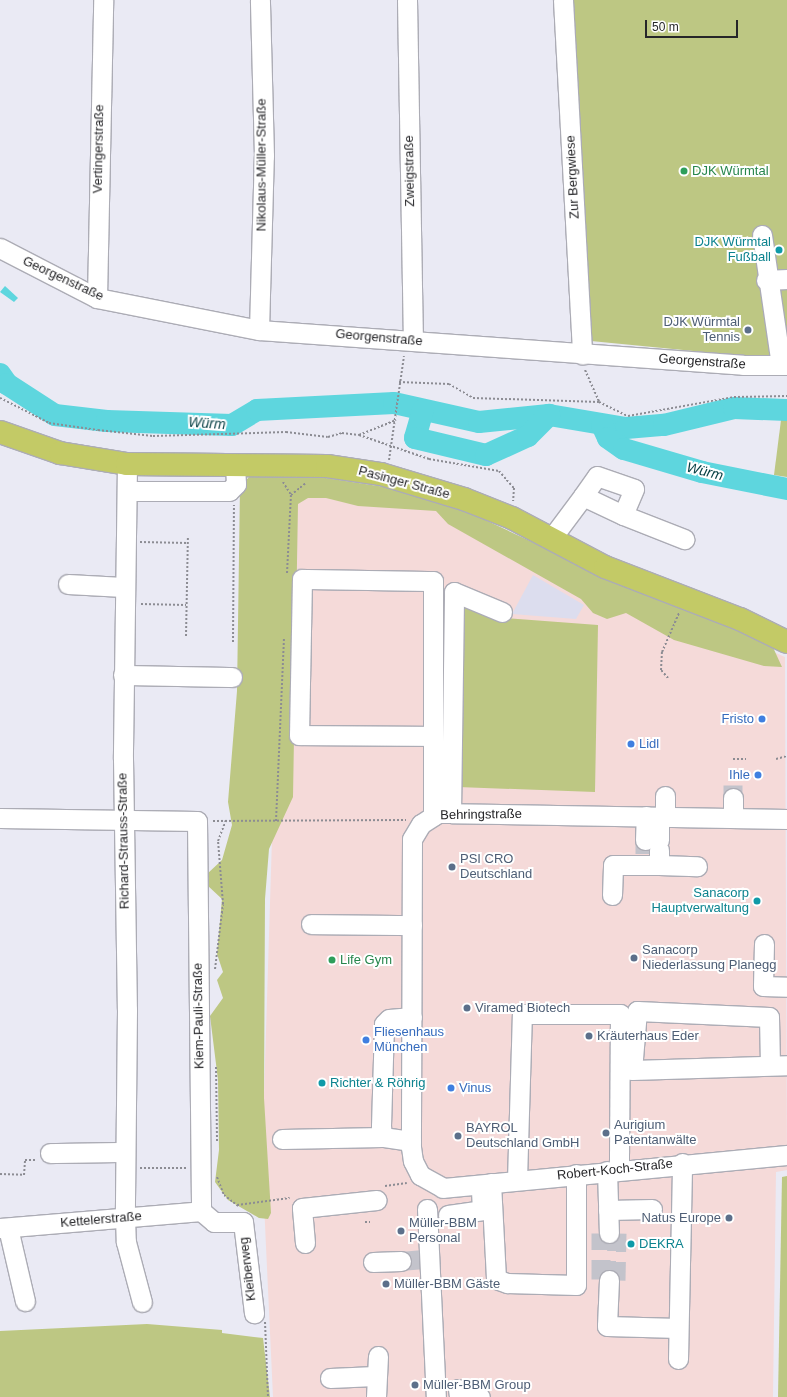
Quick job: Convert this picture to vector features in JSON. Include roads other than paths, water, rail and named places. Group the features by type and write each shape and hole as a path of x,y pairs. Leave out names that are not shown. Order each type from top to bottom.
{"main road":[{"name":"Pasinger Straße","path":"0,432 60,452 127,464 327,466 379,474 464,499 512,518 605,567 740,619 787,642"},
{"name":"Pasinger Straße","path":"740,619 787,629"}],"street":[{"name":"Vertingerstraße","path":"97,298 103,0"},
{"name":"Nikolaus-Müller-Straße","path":"259,330 264,156 260,0"},
{"name":"Zweigstraße","path":"407,0 413,341"},
{"name":"Zur Bergwiese","path":"563,0 582,354"},
{"path":"762,235 766,280 781,365"},
{"name":"Georgenstraße","path":"0,248 97,298 259,330 582,354 781,365"},
{"path":"766,280 787,280"},
{"name":"Richard-Strauss-Straße","path":"127,464 123,595 125,1218 126,1242 142,1302"},
{"path":"127,491 229,491 234,488 235,464"},
{"path":"551,539 597,476 634,489 623,515"},
{"path":"583,496 623,515 684,539"},
{"path":"432,736 299,735 302,579 433,581 432,736 435,817"},
{"path":"68,584 123,595"},
{"path":"282,1139 382,1137 411,1141 412,839 435,817 454,592 502,612"},
{"path":"123,675 232,677"},
{"path":"652,852 656,816 665,796"},
{"path":"733,798 733,818"},
{"name":"Behringstraße","path":"435,817 656,816 787,819"},
{"path":"0,818 123,822"},
{"name":"Kiem-Pauli-Straße","path":"123,822 197,821 209,1170 201,1211"},
{"path":"612,895 613,865 652,852 697,866"},
{"path":"311,924 412,925"},
{"path":"764,944 763,986 787,987"},
{"path":"637,1011 769,1017 778,1065 632,1070 637,1011"},
{"path":"517,1180 522,1014 620,1014 609,1226 652,1210"},
{"path":"382,1137 384,1024 389,1019 412,1017"},
{"name":"Robert-Koch-Straße","path":"411,1141 412,1161 426,1181 443,1188 682,1163 676,1209 678,1359"},
{"path":"50,1153 125,1160"},
{"path":"682,1163 787,1155"},
{"path":"486,1184 496,1279 507,1283 576,1285 576,1174"},
{"path":"448,1215 482,1210 486,1184"},
{"path":"305,1243 302,1208 377,1200"},
{"path":"427,1209 436,1397"},
{"name":"Kettelerstraße","path":"4,1228 201,1211"},
{"name":"Kleiberweg","path":"201,1211 214,1222 243,1222 254,1313"},
{"path":"4,1228 25,1301"},
{"path":"373,1262 401,1260"},
{"path":"609,1281 608,1326 678,1328"},
{"path":"376,1397 374,1376 378,1356"},
{"path":"330,1378 374,1376"},
{"path":"458,1389 459,1396 479,1395"}],"water":[{"path":"5,286 18,298 14,302 0,292"}],"waterway":[{"name":"Würm","path":"0,374 7,384 55,415 107,421 232,425 257,410 394,403 479,422 549,415 626,428 664,425 734,408 787,410"},
{"name":"Würm","path":"423,410 415,438 486,455 528,436 549,415"},
{"name":"Würm","path":"602,425 608,438 624,449 702,472 787,489"}],"tunnel":[{"path":"733,785 733,798"},
{"path":"645,840 645,854"},
{"path":"601,1233 601,1279"},
{"path":"616,1280 617,1233"},
{"path":"401,1261 424,1259"}],"place":[{"name":"DJK Würmtal","path":"684,171"},
{"name":"DJK Würmtal Fußball","path":"779,250"},
{"name":"DJK Würmtal Tennis","path":"748,330"},
{"name":"Fristo","path":"762,719"},
{"name":"Lidl","path":"631,744"},
{"name":"Ihle","path":"758,775"},
{"name":"PSI CRO Deutschland","path":"452,867"},
{"name":"Sanacorp Hauptverwaltung","path":"757,901"},
{"name":"Sanacorp Niederlassung Planegg","path":"634,958"},
{"name":"Life Gym","path":"332,960"},
{"name":"Viramed Biotech","path":"467,1008"},
{"name":"Kräuterhaus Eder","path":"589,1036"},
{"name":"Fliesenhaus München","path":"366,1040"},
{"name":"Richter & Röhrig","path":"322,1083"},
{"name":"Vinus","path":"451,1088"},
{"name":"Aurigium Patentanwälte","path":"606,1133"},
{"name":"BAYROL Deutschland GmbH","path":"458,1136"},
{"name":"Natus Europe","path":"729,1218"},
{"name":"Müller-BBM Personal","path":"401,1231"},
{"name":"DEKRA","path":"631,1244"},
{"name":"Müller-BBM Gäste","path":"386,1284"},
{"name":"Müller-BBM Group","path":"415,1385"}]}
